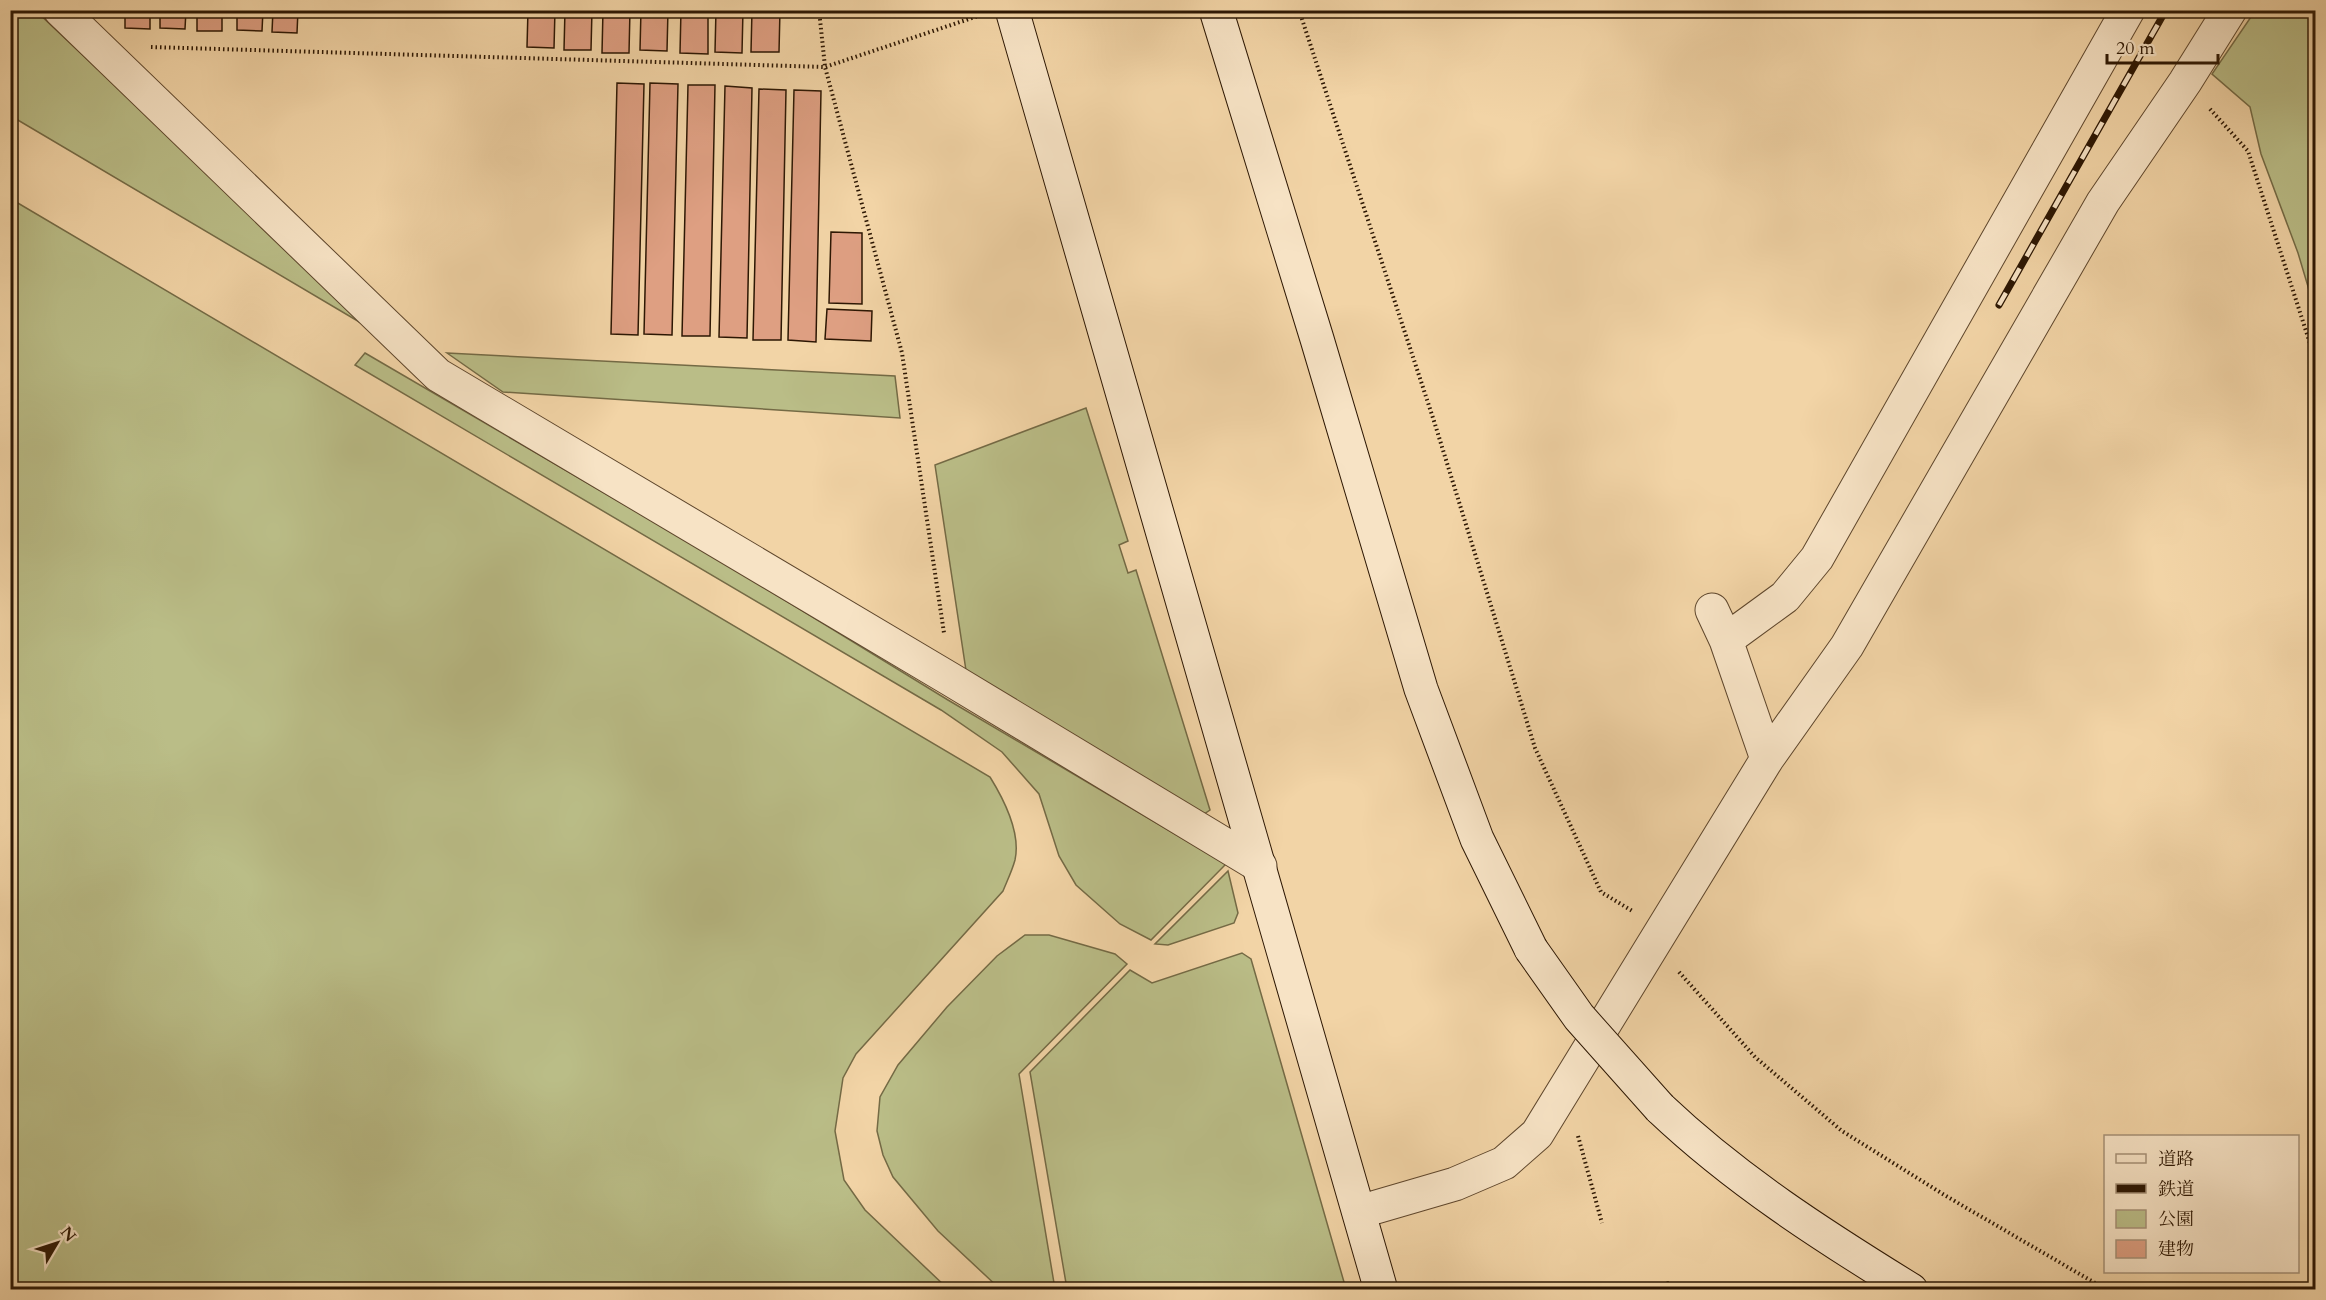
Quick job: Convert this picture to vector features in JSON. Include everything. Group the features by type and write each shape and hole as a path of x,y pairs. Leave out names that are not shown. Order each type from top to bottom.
{"street":[{"path":"60,10 438,375 1260,866"},
{"path":"1216,10 1421,689 1477,839 1531,949 1579,1017 1660,1108 1699,1144 1749,1184 1830,1240 1911,1290"},
{"path":"1726,639 1785,597 1817,558 2128,10"},
{"path":"1359,1212 1455,1184 1504,1163 1537,1134 1767,759 1847,646 2103,202 2185,82 2230,10"},
{"path":"998,12 1260,866 1381,1290"},
{"path":"1712,610 1726,639 1767,759"}],"path":[{"path":"819,10 825,67 902,353 950,679"},
{"path":"1299,10 1434,421 1535,748 1601,892 1656,940 1673,965 1755,1057 1842,1131 1956,1202 2107,1290"},
{"path":"96,45 825,67 998,12"},
{"path":"2185,82 2248,151 2316,362"},
{"path":"1564,1090 1602,1222"}],"green space":[{"path":"11,11 36,11 378,333 11,116"},
{"path":"2255,11 2315,11 2315,310 2298,253 2261,154 2250,107 2212,74"},
{"path":"11,199 990,777 1010,816 1015,839 1015,860 1003,891 856,1054 843,1078 835,1131 844,1180 865,1210 948,1289 11,1289"},
{"path":"365,353 716,558 948,700 1226,864 1151,940 1120,924 1076,885 1059,856 1039,794 1002,752 941,710 355,365"},
{"path":"447,353 895,376 900,418 503,392"},
{"path":"1086,408 1128,541 1119,545 1128,573 1136,570 1210,810 1201,816 967,677 935,465"},
{"path":"1228,871 1238,913 1234,923 1168,945 1155,944"},
{"path":"1025,935 1049,935 1115,954 1127,964 1019,1074 1055,1289 1000,1289 938,1231 893,1177 883,1155 877,1131 880,1097 898,1065 947,1007 997,956"},
{"path":"1242,953 1251,959 1346,1289 1067,1289 1030,1072 1130,970 1152,983"}],"building":[{"path":"125,10 150,10 150,29 125,28"},
{"path":"160,10 186,10 185,29 160,28"},
{"path":"197,10 222,10 222,31 197,31"},
{"path":"237,10 263,10 262,31 237,30"},
{"path":"273,10 298,10 297,33 272,32"},
{"path":"528,10 555,10 554,48 527,47"},
{"path":"565,10 592,10 591,50 564,50"},
{"path":"603,10 630,10 629,53 602,53"},
{"path":"641,10 668,10 667,51 640,50"},
{"path":"681,10 708,10 708,54 680,53"},
{"path":"716,10 743,10 742,53 715,52"},
{"path":"752,10 780,10 779,52 751,52"},
{"path":"617,83 644,84 638,335 611,334"},
{"path":"650,83 678,84 672,335 644,334"},
{"path":"688,85 715,85 710,336 682,336"},
{"path":"725,86 752,88 747,338 719,337"},
{"path":"759,89 786,90 781,340 753,340"},
{"path":"794,90 821,91 816,342 788,340"},
{"path":"831,232 862,233 862,304 829,303"},
{"path":"827,309 872,311 871,341 825,339"},
{"path":"1668,1282 1670,1290 1644,1290"}],"railway":[{"path":"1999,305 2166,10"}]}
